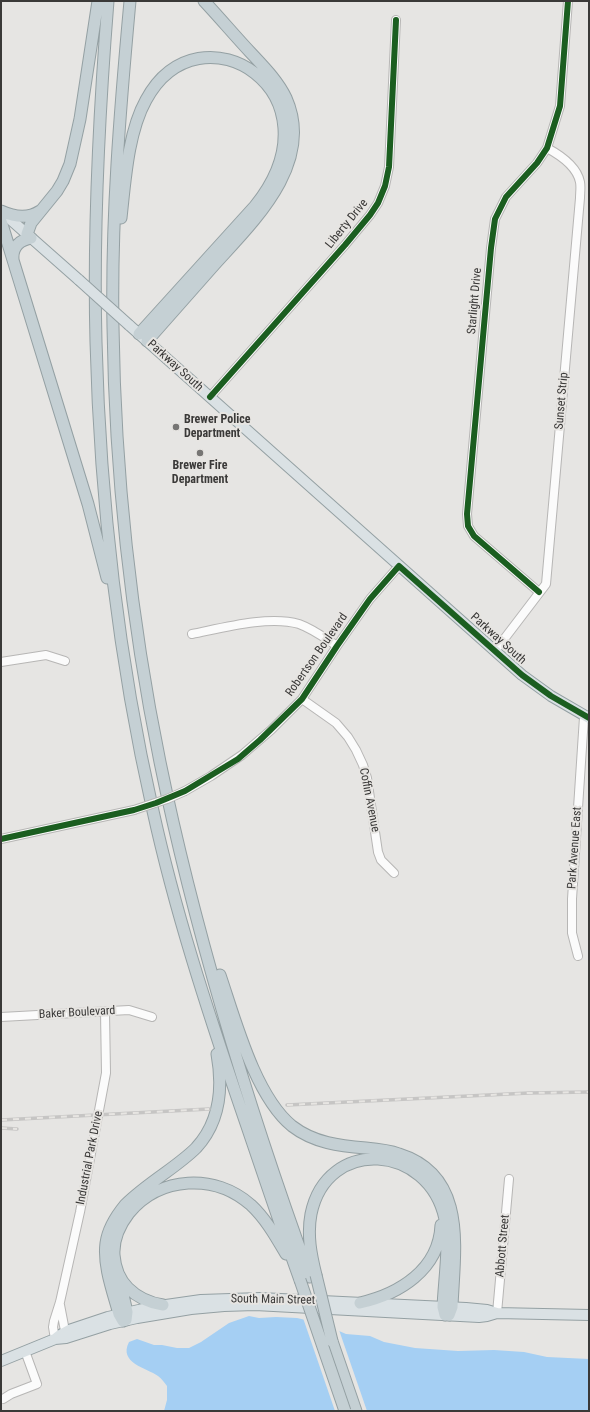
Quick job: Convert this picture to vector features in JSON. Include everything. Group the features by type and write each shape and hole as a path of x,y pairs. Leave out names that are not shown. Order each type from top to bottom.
{"highway":[{"path":"14,262 13,251 16,246 29,236 29,225 61,186 72,158 80,119 98,1"},
{"path":"108,1 100,108 96,200 96,354 99,425 106,517 112,572 127,677"},
{"path":"130,1 117,160 113,284 116,422 131,582 141,654 154,732 172,817 188,886 216,987 268,1155 356,1411"},
{"path":"143,338 255,220 276,190 286,169 292,144 290,110 281,89 271,75 204,1"},
{"path":"113,284 132,138 140,113 150,93 158,82 170,71 182,64 196,60 210,58 226,60 235,62 250,69 263,79 273,92 278,101 282,115 284,142 276,171 266,191 255,206 143,338"},
{"path":"1,211 14,215 28,216 44,208"},
{"path":"1,221 96,533 109,587 143,764 160,839 183,927 203,995 219,1069 220,1089 217,1108 209,1129 195,1148 133,1198 121,1210 112,1224 107,1239 105,1254 108,1269 124,1317"},
{"path":"188,886 252,1065 264,1091 287,1122 297,1130 320,1141 341,1146 390,1151 406,1156 427,1170 436,1178 444,1189 451,1207 454,1226 447,1311"},
{"path":"203,995 309,1277 345,1411"},
{"path":"309,1277 311,1215 322,1186 329,1178 341,1169 355,1162 379,1158 394,1161 403,1164 430,1186 443,1213 446,1226 447,1311"},
{"path":"124,1317 114,1250 117,1234 124,1220 146,1197 164,1188 180,1184 197,1183 221,1187 235,1194 250,1205 269,1226 309,1277"},
{"path":"360,1303 386,1295 401,1288 414,1278 428,1263 436,1248 441,1229 441,1216 436,1197"},
{"path":"116,1269 122,1280 134,1293 150,1302 163,1305"}],"main road":[{"name":"Parkway South","path":"1,211 522,675 551,696 587,717"},
{"name":"South Main Street","path":"124,1317 163,1305 201,1300 240,1298 360,1303 447,1311 483,1317 497,1313 589,1315"},
{"name":"South Main Street","path":"1,1361 66,1335 82,1325 124,1317 192,1308 245,1305 447,1311"}],"street":[{"name":"Starlight Drive","path":"539,592 474,536 468,526 467,514 491,248 495,220 506,197 547,148 560,106 568,1"},
{"name":"Liberty Drive","path":"210,397 345,245 378,203 385,186 389,167 396,20"},
{"name":"Sunset Strip","path":"495,651 546,584 580,198 580,182 570,164 547,148"},
{"name":"Robertson Boulevard","path":"1,839 134,810 167,799 206,779 242,756 302,699 370,599 399,566"},
{"path":"192,634 256,622 278,621 299,624 311,629 337,646"},
{"path":"1,662 46,655 65,661"},
{"name":"Coffin Avenue","path":"302,699 336,723 348,737 356,750 367,778 378,852 381,860 394,873"},
{"name":"Park Avenue East","path":"578,956 572,933 572,899 587,717"},
{"name":"Baker Boulevard","path":"1,1017 129,1010 152,1017"},
{"name":"Industrial Park Drive","path":"55,1339 54,1325 80,1212 106,1073 105,1012"},
{"name":"Abbott Street","path":"497,1313 508,1179"},
{"name":"Industrial Park Drive","path":"60,1302 66,1335"},
{"path":"3,1399 11,1394 37,1384 25,1352"}],"water":[{"path":"249,1316 259,1318 297,1318 323,1324 346,1334 370,1336 384,1342 415,1348 458,1351 494,1350 524,1352 547,1357 589,1359 589,1411 164,1411 167,1400 167,1386 162,1379 135,1364 127,1355 129,1342 137,1339 154,1345 189,1348 201,1342 229,1323"}],"pier":[{"path":"303,1318 338,1327 367,1411 335,1411"}],"railway":[{"path":"287,1105 529,1093 589,1092"},
{"path":"1,1120 209,1109"},
{"path":"1,1128 17,1129"}],"cycle path":[{"path":"539,592 474,536 468,526 467,514 491,248 495,219 506,197 537,163 547,148 560,106 568,1"},
{"path":"210,397 345,245 378,203 385,186 389,167 396,20"},
{"path":"1,839 134,810 156,803 185,791 238,759 302,699 370,599 399,566 522,675 551,696 589,718"}],"place":[{"name":"Brewer Police Department","path":"176,427"},
{"name":"Brewer Fire Department","path":"200,453"}]}
